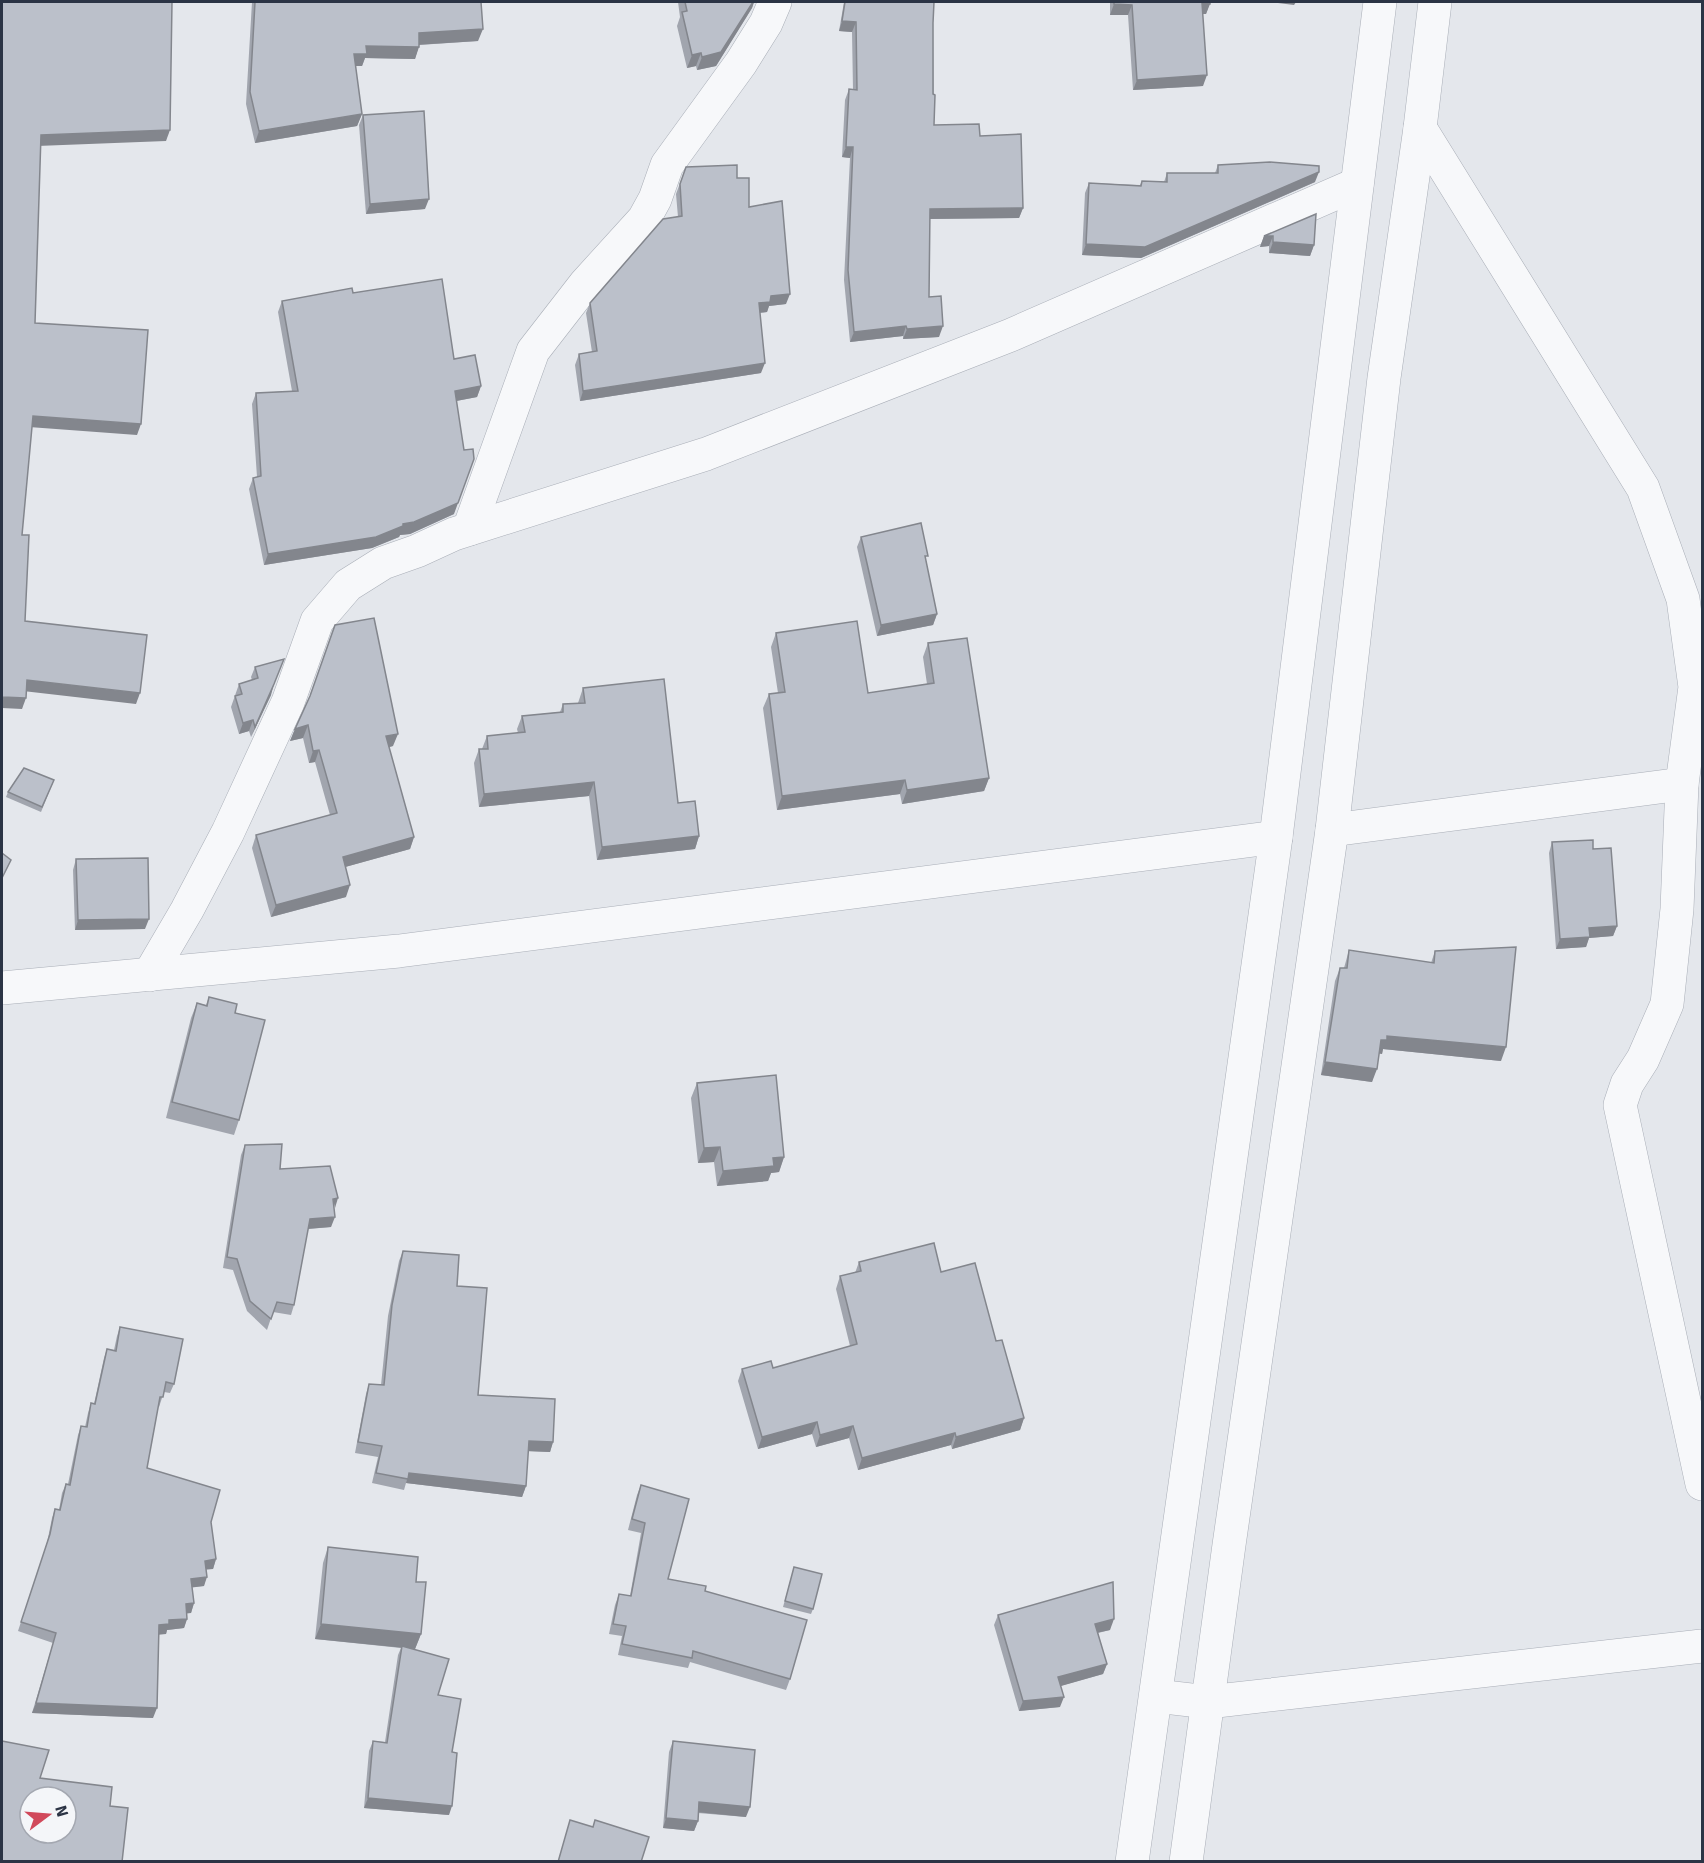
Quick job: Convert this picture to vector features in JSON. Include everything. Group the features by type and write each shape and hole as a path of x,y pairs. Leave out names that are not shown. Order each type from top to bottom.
{"street":[{"path":"469,529 533,351 585,285 644,219 655,200 667,165 741,63 766,23 775,2"},
{"path":"1132,1862 1276,837 1380,2"},
{"path":"1186,1862 1332,830 1384,378 1420,128 1435,2"},
{"path":"1420,128 1643,488 1683,599 1695,687 1682,784 1677,909 1667,1004 1644,1059 1627,1084 1620,1105 1702,1484"},
{"path":"149,975 187,910 228,832 288,702 316,621 348,585 383,563 469,529 706,454 1011,335 1357,184"},
{"path":"1332,830 1682,784"},
{"path":"2,988 399,951 1276,837"},
{"path":"1156,1696 1208,1702 1702,1646"}],"building":[{"path":"2,2 172,2 170,130 41,135 35,323 148,330 141,424 33,416 22,535 29,535 25,621 147,635 140,693 27,680 26,698 2,697"},
{"path":"255,2 481,2 483,29 419,33 419,47 366,46 367,54 354,54 362,114 259,131 250,92"},
{"path":"685,2 753,2 721,52 702,57 701,53 692,55 682,12 687,11"},
{"path":"845,2 934,2 934,125 979,124 980,136 1021,134 1023,208 930,209 929,297 941,296 943,326 907,329 906,326 854,332 848,270 853,147 846,147 849,89 857,90 856,22 842,21"},
{"path":"1114,2 1210,2 1210,4 1202,3 1207,75 1137,80 1132,5 1114,4"},
{"path":"424,111 429,199 370,204 363,115"},
{"path":"1270,162 1319,166 1319,172 1145,247 1086,244 1089,183 1141,186 1142,181 1167,182 1167,173 1218,173 1218,165"},
{"path":"737,165 737,178 749,178 749,207 782,201 790,294 771,296 770,302 759,303 765,363 583,391 579,354 597,351 590,303 663,219 682,216 680,184 686,167"},
{"path":"1316,214 1314,245 1273,242 1273,236 1264,236"},
{"path":"442,279 454,359 475,355 481,386 455,391 464,450 473,449 474,459 458,503 376,537 268,554 253,478 261,476 256,393 298,391 282,301 352,288 353,293"},
{"path":"921,523 937,614 881,625 861,537"},
{"path":"374,618 398,734 386,736 414,837 343,857 350,885 276,905 256,835 337,813 319,750 313,751 308,725 295,729 310,696 335,625"},
{"path":"857,621 868,693 934,683 928,643 967,638 989,778 907,790 905,780 782,796 769,694 785,692 776,633"},
{"path":"284,659 255,727 253,720 243,723 235,696 242,694 239,684 258,678 255,667"},
{"path":"664,679 678,803 695,801 699,836 602,847 594,782 484,794 479,749 488,749 487,736 525,732 522,716 563,712 563,704 585,703 583,688"},
{"path":"24,768 54,780 42,807 8,792"},
{"path":"1593,840 1593,849 1611,848 1617,926 1589,928 1590,937 1560,939 1552,842"},
{"path":"2,853 11,860 2,878"},
{"path":"148,858 149,919 78,920 76,859"},
{"path":"1516,947 1506,1047 1387,1036 1387,1040 1381,1040 1377,1069 1325,1062 1340,968 1347,968 1349,950 1434,963 1435,951"},
{"path":"209,997 237,1004 235,1013 265,1020 239,1120 172,1102 197,1003 207,1006"},
{"path":"776,1075 784,1157 773,1158 774,1166 723,1171 720,1147 704,1148 697,1083"},
{"path":"282,1144 280,1169 330,1166 338,1198 333,1199 335,1217 310,1219 294,1305 277,1302 271,1319 250,1301 237,1259 227,1257 245,1145"},
{"path":"934,1243 941,1272 975,1263 996,1341 1002,1340 1024,1418 956,1437 955,1433 862,1458 853,1426 820,1435 817,1422 762,1437 742,1369 771,1361 773,1368 857,1344 840,1276 861,1271 859,1262"},
{"path":"403,1251 459,1255 457,1286 487,1288 478,1395 555,1399 553,1442 529,1441 526,1486 409,1473 408,1479 376,1473 382,1446 358,1442 369,1384 384,1385 392,1305"},
{"path":"120,1327 183,1339 174,1384 166,1382 163,1397 160,1397 147,1468 220,1490 211,1522 216,1559 205,1561 207,1577 191,1579 194,1603 186,1604 187,1619 169,1620 169,1624 159,1625 157,1708 36,1703 56,1633 21,1622 50,1534 55,1509 60,1510 66,1484 70,1485 81,1426 87,1427 91,1403 95,1404 107,1349 116,1351"},
{"path":"641,1485 689,1499 668,1579 706,1586 705,1591 807,1620 790,1679 693,1651 692,1658 622,1644 626,1626 613,1624 619,1594 631,1596 645,1523 632,1519"},
{"path":"328,1547 418,1557 416,1582 426,1582 421,1634 321,1624"},
{"path":"794,1567 822,1574 813,1609 785,1601"},
{"path":"1113,1582 1114,1619 1095,1624 1107,1664 1058,1677 1064,1697 1023,1701 998,1615"},
{"path":"402,1646 449,1659 438,1695 461,1699 452,1752 457,1753 452,1806 368,1798 373,1741 387,1743"},
{"path":"2,1741 49,1750 40,1778 112,1787 110,1806 128,1808 122,1862 2,1862"},
{"path":"673,1741 755,1750 750,1807 699,1802 698,1821 666,1818"},
{"path":"570,1820 593,1827 595,1820 649,1837 641,1862 558,1862"}]}
